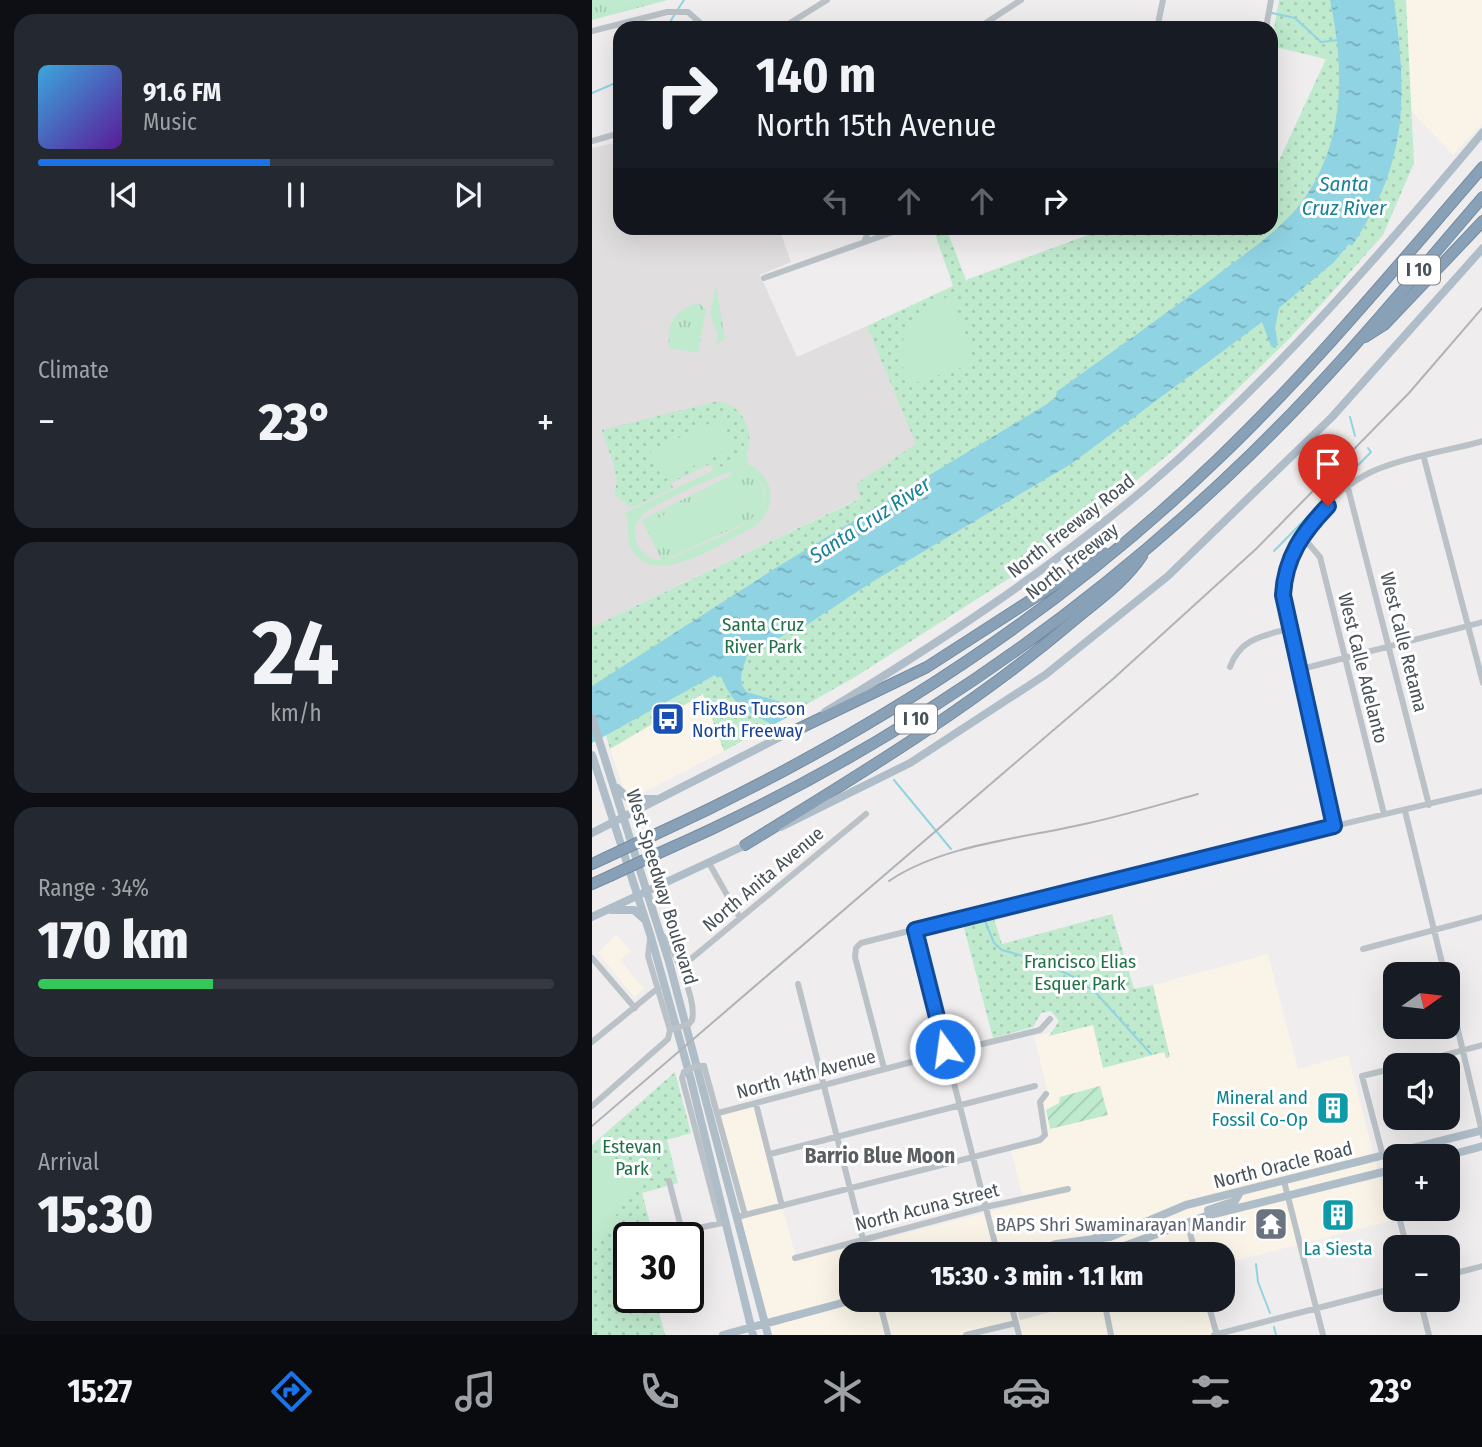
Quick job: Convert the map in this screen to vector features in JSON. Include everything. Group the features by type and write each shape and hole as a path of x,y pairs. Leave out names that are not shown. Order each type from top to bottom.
{"highway":[{"path":"1405,257 1483,156"},
{"name":"North Freeway","path":"592,864 834,746 955,670 1049,602 1140,530 1282,396 1483,167"},
{"name":"North Freeway","path":"592,884 729,822 910,723 1051,626 1148,547 1249,457 1356,343 1483,197"},
{"path":"1356,343 1384,326 1483,221"},
{"path":"792,732 927,667 1140,530"},
{"path":"745,845 888,757 1039,650 1131,573 1148,547"}],"main road":[{"name":"North Freeway Road","path":"592,833 792,732 935,645 1009,595 1150,484 1284,358 1483,132"},
{"path":"592,916 709,863 910,763 1045,675 1168,576 1332,417 1483,248"},
{"name":"West Speedway Boulevard","path":"592,718 661,933 741,1216 768,1335"},
{"name":"West Speedway Boulevard","path":"592,755 651,937 691,1080 722,1223 752,1332"},
{"path":"614,785 629,799 661,798"},
{"path":"603,912 633,910 646,922"},
{"name":"North Oracle Road","path":"1067,1242 1110,1237 1186,1205 1482,1132"},
{"path":"1460,1152 1483,1146"},
{"name":"North Oracle Road","path":"1135,1242 1188,1222 1383,1172"},
{"path":"1188,1222 1204,1211 1235,1202 1240,1192"},
{"path":"723,1335 752,1332 766,1324 839,1304"}],"street":[{"path":"793,21 827,0"},
{"path":"989,21 1021,0"},
{"path":"1158,21 1163,0"},
{"path":"1267,21 1271,0"},
{"path":"631,21 667,12 688,12 698,21"},
{"path":"592,31 613,26"},
{"path":"592,141 613,135"},
{"path":"864,242 867,235"},
{"path":"764,278 884,235"},
{"path":"1334,826 1283,604 1283,585 1301,535 1348,488 1368,474 1483,442"},
{"path":"1424,458 1483,683"},
{"name":"West Calle Retama","path":"1348,488 1429,805"},
{"name":"West Calle Adelanto","path":"1301,535 1320,556 1384,814"},
{"path":"1298,670 1483,622"},
{"path":"1230,667 1239,649 1247,642 1288,629"},
{"path":"884,1069 855,957 856,948 861,943 1483,791"},
{"path":"1405,811 1441,962"},
{"name":"North Anita Avenue","path":"680,968 866,814"},
{"path":"709,863 740,918"},
{"path":"1363,949 1483,917"},
{"path":"915,930 995,1242"},
{"path":"661,933 673,948 693,1012 689,1024 672,1030"},
{"path":"592,1107 668,1040 672,1030 648,956 651,937"},
{"path":"592,958 635,1008"},
{"path":"798,984 865,1242"},
{"path":"592,1042 658,988"},
{"name":"North 14th Avenue","path":"718,1114 1040,1030 1050,1019"},
{"path":"1460,1038 1482,1132"},
{"path":"1452,1053 1483,1045"},
{"name":"West Speedway Boulevard","path":"722,1223 682,1078 687,1068 704,1066 741,1216"},
{"path":"1382,1156 1362,1076 1383,1071"},
{"path":"770,1154 1035,1086"},
{"path":"741,1216 1040,1140 1045,1135 1046,1128 1040,1102 1046,1094"},
{"path":"755,1104 782,1206"},
{"path":"669,1181 680,1222"},
{"path":"1284,1181 1323,1335"},
{"name":"North Acuna Street","path":"795,1258 986,1207 1068,1189"},
{"path":"1188,1222 1193,1242"},
{"path":"704,1227 722,1223"},
{"path":"1095,1237 1095,1242"},
{"path":"1460,1272 1483,1266"},
{"path":"1210,1312 1216,1335 1383,1291"},
{"path":"882,1312 888,1335"},
{"path":"1013,1312 1019,1335"},
{"path":"1107,1312 1112,1335"},
{"path":"1423,1312 1429,1335"},
{"path":"966,1335 1016,1323"}],"shaded area":[{"path":"1406,0 1482,0 1482,124 1453,155 1411,111"},
{"path":"613,144 613,235 781,235 791,262 760,275 797,357 867,326 917,444 857,484 862,497 592,627 592,148"},
{"path":"703,694 724,751 642,793 634,794 623,787 610,749"},
{"path":"616,934 631,951 620,960 644,989 634,997 598,953"},
{"path":"1268,954 1298,1069 1348,1055 1383,1190 1383,1221 1391,1221 1235,1261 1235,1242 871,1242 1024,1203 1010,1145 1039,1138 1044,1133 1041,1096 1047,1089 1034,1036 1093,1025 1103,1068 1164,1052 1170,1057 1153,985"},
{"path":"755,1105 797,1261 839,1250 839,1312 1209,1312 1215,1335 1016,1335 1012,1321 960,1335 771,1335 740,1220 747,1218 719,1115"},
{"path":"1018,1312 1050,1312 1020,1320"}],"green space":[{"path":"592,0 668,0 592,20"},
{"name":"Santa Cruz River Park","path":"1279,0 1406,0 1414,163 1383,235 1328,297 1285,343 1175,449 1041,558 855,677 724,751 703,694 610,749 592,686 592,627 861,498 856,484 916,444 867,326 953,286 935,235 949,235 966,280 1088,235 1278,235 1278,163 1326,59 1278,48 1278,21 1275,21"},
{"path":"716,286 725,339 716,345 718,335 710,313"},
{"path":"952,295 972,358 969,365 906,386 902,354 907,329 923,310"},
{"path":"699,303 706,310 698,353 669,348 669,331 674,319 683,309"},
{"path":"718,401 734,408 745,421 749,438 746,455 714,470 710,464 671,483 673,488 631,508 614,494 615,470 602,430"},
{"path":"721,418 734,447 663,480 650,451"},
{"path":"746,455 749,461 746,463 763,476 770,492 768,510 755,526 711,550 676,564 659,566 645,562 634,553 629,543 625,513","holes":["737,470 749,473 763,487 764,499 751,519 726,534 667,559 652,558 640,550 635,529 637,522 647,511 687,490"]},
{"path":"731,471 750,473 761,485 763,502 753,519 662,561 642,520 732,475","holes":["735,481 749,509 651,522"]},
{"path":"735,481 749,510 665,550 651,522"},
{"name":"Francisco Elias Esquer Park","path":"1112,914 1134,989 1153,985 1170,1057 1166,1058 1164,1052 1103,1068 1093,1025 1049,1036 1059,1021 1051,1011 1041,1013 1033,1027 993,1038 963,924 993,916 1002,944"},
{"name":"Estevan Park","path":"675,1072 691,1133 667,1140 678,1183 642,1193 650,1222 613,1222 613,1313 659,1313 665,1335 592,1335 592,1145"},
{"path":"1100,1086 1108,1115 1050,1129 1046,1110 1059,1103 1060,1097"},
{"path":"605,1150 642,1181 592,1247 592,1166"}],"water":[{"name":"Santa Cruz River","path":"1330,0 1394,0 1401,68 1401,98 1394,156 1371,215 1352,246 1349,244 1333,263 1279,308 1275,328 1278,345 1274,348 1271,346 1262,322 1071,464 872,582 793,634 791,631 747,656 741,679 747,692 795,706 795,713 773,725 735,701 721,676 717,678 715,675 592,743 592,686 774,569 1047,404 1058,395 1056,392 1269,235 1278,235 1278,227 1297,208 1313,185 1333,135 1339,81"}],"waterway":[{"path":"678,9 684,0"},
{"path":"1272,13 1295,18 1321,42 1338,40"},
{"path":"670,21 675,14"},
{"path":"592,93 613,84"},
{"path":"1350,417 1355,436"},
{"path":"1274,551 1371,452 1368,448"},
{"path":"894,780 951,849"},
{"path":"985,921 994,943 1002,950 1037,960 1076,978 1096,993 1151,1054"},
{"path":"1256,1264 1258,1282 1270,1313"},
{"path":"1274,1327 1276,1335"}],"railway":[{"path":"592,1126 1113,679 1256,549 1409,393 1483,307"},
{"path":"889,881 911,868 959,850 1103,820 1198,794"}],"place":[{"name":"FlixBus Tucson North Freeway","path":"668,719"},
{"name":"Mineral and Fossil Co-Op","path":"1333,1108"},
{"name":"La Siesta","path":"1338,1215"},
{"name":"BAPS Shri Swaminarayan Mandir","path":"1271,1224"}],"district":[{"name":"Barrio Blue Moon","path":"880,1156"}],"route":[{"path":"945,1049 915,930 1334,826 1283,604 1283,585 1295,547 1302,534 1328,506"}]}
